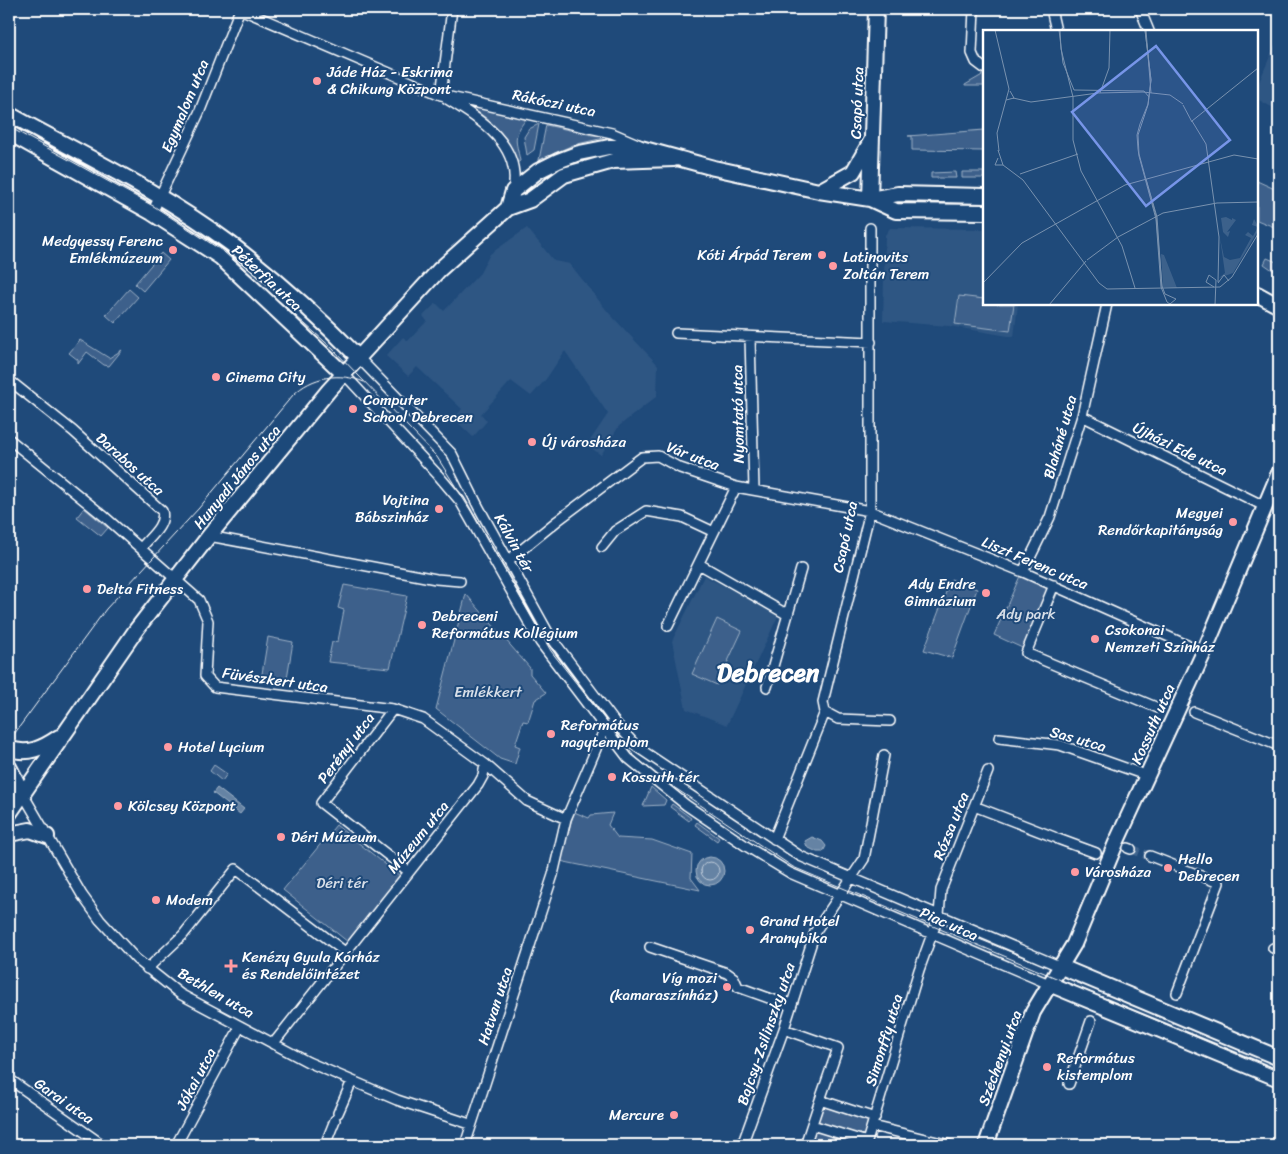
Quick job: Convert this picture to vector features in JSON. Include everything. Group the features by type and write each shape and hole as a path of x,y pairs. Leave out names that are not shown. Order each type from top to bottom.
{"street":[{"name":"Rákóczi utca","path":"240,9 441,95 480,119 496,133 512,162 514,174 513,191"},
{"name":"Egymalom utca","path":"152,213 199,113 240,9"},
{"path":"441,95 452,9"},
{"name":"Csapó utca","path":"870,199 876,9"},
{"path":"974,9 972,53 976,62 983,67"},
{"path":"1051,9 1056,30"},
{"path":"1140,9 1149,30"},
{"name":"Rákóczi utca","path":"441,95 612,133 674,158 820,191 870,199"},
{"name":"Péterfia utca","path":"9,114 159,198 230,244 260,268 358,357 452,454 455,463"},
{"name":"Péterfia utca","path":"9,133 152,213 220,257 344,374 460,501"},
{"path":"820,191 853,172 873,137"},
{"name":"Rákóczi utca","path":"611,154 638,147 658,152"},
{"path":"508,208 513,191 538,171 579,153 611,154"},
{"name":"Rákóczi utca","path":"611,154 674,158"},
{"name":"Hunyadi János utca","path":"9,814 136,630 209,536 358,357 439,270 508,208 530,200 564,175 611,154"},
{"path":"870,199 898,194 983,196"},
{"path":"870,199 896,211 983,212"},
{"name":"Csapó utca","path":"774,839 825,712 823,702 870,511 870,228"},
{"path":"1258,295 1279,306"},
{"name":"Blaháné utca","path":"1023,572 1050,517 1082,416 1107,305"},
{"path":"676,333 871,342"},
{"name":"Nyomtató utca","path":"750,337 754,490"},
{"name":"Darabos utca","path":"9,380 73,431 162,511 164,518 162,523 141,548"},
{"name":"Újházi Ede utca","path":"1082,416 1266,507"},
{"path":"9,439 177,579"},
{"name":"Vár utca","path":"509,560 556,520 642,457 658,456 680,468 736,487 870,511"},
{"name":"Kálvin tér","path":"455,463 550,636 614,721 637,747"},
{"name":"Kossuth utca","path":"1049,984 1074,944 1116,843 1148,776 1266,507 1279,473"},
{"path":"668,626 736,487"},
{"name":"Kálvin tér","path":"460,501 540,642 628,758"},
{"path":"602,547 615,531 646,510 682,517 714,532"},
{"name":"Liszt Ferenc utca","path":"870,511 1054,585 1187,645"},
{"path":"209,536 436,580 460,581"},
{"path":"699,564 788,614"},
{"path":"767,687 801,569"},
{"name":"Füvészkert utca","path":"177,579 199,600 206,613 208,621 205,676 215,688 394,709 423,719 485,764"},
{"path":"1054,585 1026,653 1158,708"},
{"path":"540,642 550,636"},
{"name":"Perényi utca","path":"394,709 321,803 408,871"},
{"path":"825,712 838,718 890,721"},
{"path":"1194,712 1279,746"},
{"path":"485,764 527,801 566,819 605,728 614,721"},
{"path":"9,748 22,753 36,749 64,734"},
{"name":"Sas utca","path":"999,738 1060,745 1148,776"},
{"name":"Piac utca","path":"637,747 800,856 1279,1058"},
{"name":"Bajcsy-Zsilinszky utca","path":"742,1145 784,1029 815,932 864,859 884,755"},
{"name":"Piac utca","path":"628,758 686,805 790,873 1049,984 1279,1079"},
{"name":"Múzeum utca","path":"273,1044 408,871 478,785 483,776 485,764"},
{"name":"Bethlen utca","path":"9,767 91,908 118,940 147,969 180,994 308,1062 397,1100 470,1124"},
{"name":"Rózsa utca","path":"931,934 939,915 941,890 988,771"},
{"path":"974,806 1096,853"},
{"name":"Hatvan utca","path":"465,1145 470,1124 553,875 566,819"},
{"path":"9,834 30,830 48,836"},
{"path":"1150,856 1219,884 1176,993"},
{"path":"147,969 183,935 236,869 345,952"},
{"name":"Simonffy utca","path":"867,1144 931,934"},
{"path":"650,947 727,974 734,978 738,987 791,1006"},
{"name":"Széchenyi utca","path":"986,1145 1034,1012 1049,984"},
{"path":"1068,1084 1089,1025"},
{"name":"Jókai utca","path":"176,1145 240,1027"},
{"path":"784,1029 838,1048 805,1145"},
{"name":"Garai utca","path":"9,1079 103,1145"},
{"path":"325,1145 352,1081"},
{"path":"820,1100 873,1122 950,1145"},
{"path":"812,1125 867,1144"}],"shaded area":[{"path":"1279,35 1279,111 1258,100 1258,85"},
{"path":"527,228 554,261 570,264 608,312 658,365 657,396 619,426 601,455 587,445 608,414 565,351 546,379 531,396 511,381 481,414 487,421 473,437 454,419 462,409 417,367 408,376 386,356 403,337 408,341 427,321 423,316 436,303 444,311 480,273 490,254"},
{"path":"890,228 983,229 983,305 1018,305 1014,337 949,326 883,321 885,235"},
{"path":"704,576 779,614 727,725 686,709 672,641"}],"green space":[{"path":"983,75 983,86 965,85"},
{"path":"472,106 526,119 516,139 520,161 517,163 510,146 500,131 471,108"},
{"path":"539,124 534,150 527,155 524,137 529,129"},
{"path":"546,125 608,137 573,145 539,160"},
{"path":"983,130 983,151 912,150 912,136 908,136"},
{"path":"955,172 956,178 931,178 931,173"},
{"path":"962,172 983,172 983,178 962,178"},
{"path":"1258,181 1279,191 1279,229 1258,220"},
{"path":"161,253 169,260 143,291 135,284"},
{"path":"1267,258 1279,263 1279,268 1276,267 1274,271 1264,264"},
{"path":"129,289 138,297 115,323 106,315"},
{"path":"959,296 983,299 983,305 1014,305 1010,331 955,324"},
{"path":"80,340 109,358 122,350 109,366 104,365 87,352 78,364 78,360 69,353"},
{"path":"84,508 108,528 101,536 77,517"},
{"name":"Ady park","path":"1020,576 1058,592 1031,652 994,635"},
{"path":"951,579 977,589 952,658 924,650"},
{"path":"344,585 407,596 390,668 328,662 332,642 338,641 344,610 338,608"},
{"name":"Emlékkert","path":"466,594 530,668 530,674 546,693 535,700 528,722 523,721 515,745 520,747 515,764 500,759 436,709"},
{"path":"717,619 742,631 717,685 692,674"},
{"path":"268,637 293,642 286,684 261,680"},
{"path":"214,765 227,774 222,781 210,771"},
{"path":"651,787 666,800 664,805 643,806"},
{"path":"672,804 691,818 689,821 670,807"},
{"path":"574,812 589,818 591,815 613,813 608,825 618,838 652,840 692,854 691,878 700,890 560,861"},
{"path":"697,822 719,838 717,841 695,825"},
{"name":"Déri tér","path":"336,825 400,876 348,942 283,890"},
{"path":"820,1100 875,1118 866,1145 805,1145"}],"water":[{"path":"217,788 244,809 240,814 213,793"},
{"path":"812,837 822,841 826,846 823,852 817,852 807,847 805,841"},
{"path":"710,857 720,861 724,871 720,881 710,885 700,881 696,871 700,861"}],"tunnel":[{"path":"1131,849 1150,856"}],"tram line":[{"path":"9,127 155,207 224,252 333,349 437,457 471,511 551,651 632,754 660,778 793,867 1279,1072"},
{"path":"9,741 106,609 199,508 293,395 309,384 327,378 345,377 364,382"},
{"path":"945,925 1028,959"}],"place":[{"name":"Jáde Ház - Eskrima & Chikung Központ","path":"317,81"},
{"name":"Medgyessy Ferenc Emlékmúzeum","path":"173,250"},
{"name":"Kóti Árpád Terem","path":"822,255"},
{"name":"Latinovits Zoltán Terem","path":"833,266"},
{"name":"Cinema City","path":"216,377"},
{"name":"Computer School Debrecen","path":"353,409"},
{"name":"Új városháza","path":"532,442"},
{"name":"Vojtina Bábszinház","path":"439,509"},
{"name":"Megyei Rendőrkapitányság","path":"1233,522"},
{"name":"Delta Fitness","path":"87,589"},
{"name":"Ady Endre Gimnázium","path":"986,593"},
{"name":"Debreceni Református Kollégium","path":"422,625"},
{"name":"Csokonai Nemzeti Színház","path":"1095,639"},
{"name":"Református nagytemplom","path":"551,734"},
{"name":"Hotel Lycium","path":"168,747"},
{"name":"Kossuth tér","path":"612,777"},
{"name":"Kölcsey Központ","path":"118,806"},
{"name":"Déri Múzeum","path":"281,837"},
{"name":"Hello Debrecen","path":"1168,868"},
{"name":"Városháza","path":"1075,872"},
{"name":"Modem","path":"156,900"},
{"name":"Grand Hotel Aranybika","path":"750,930"},
{"name":"Kenézy Gyula Kórház és Rendelőintézet","path":"231,966"},
{"name":"Víg mozi (kamaraszínház)","path":"727,987"},
{"name":"Református kistemplom","path":"1047,1067"},
{"name":"Mercure","path":"674,1115"}],"district":[{"name":"Debrecen","path":"768,672"}]}
